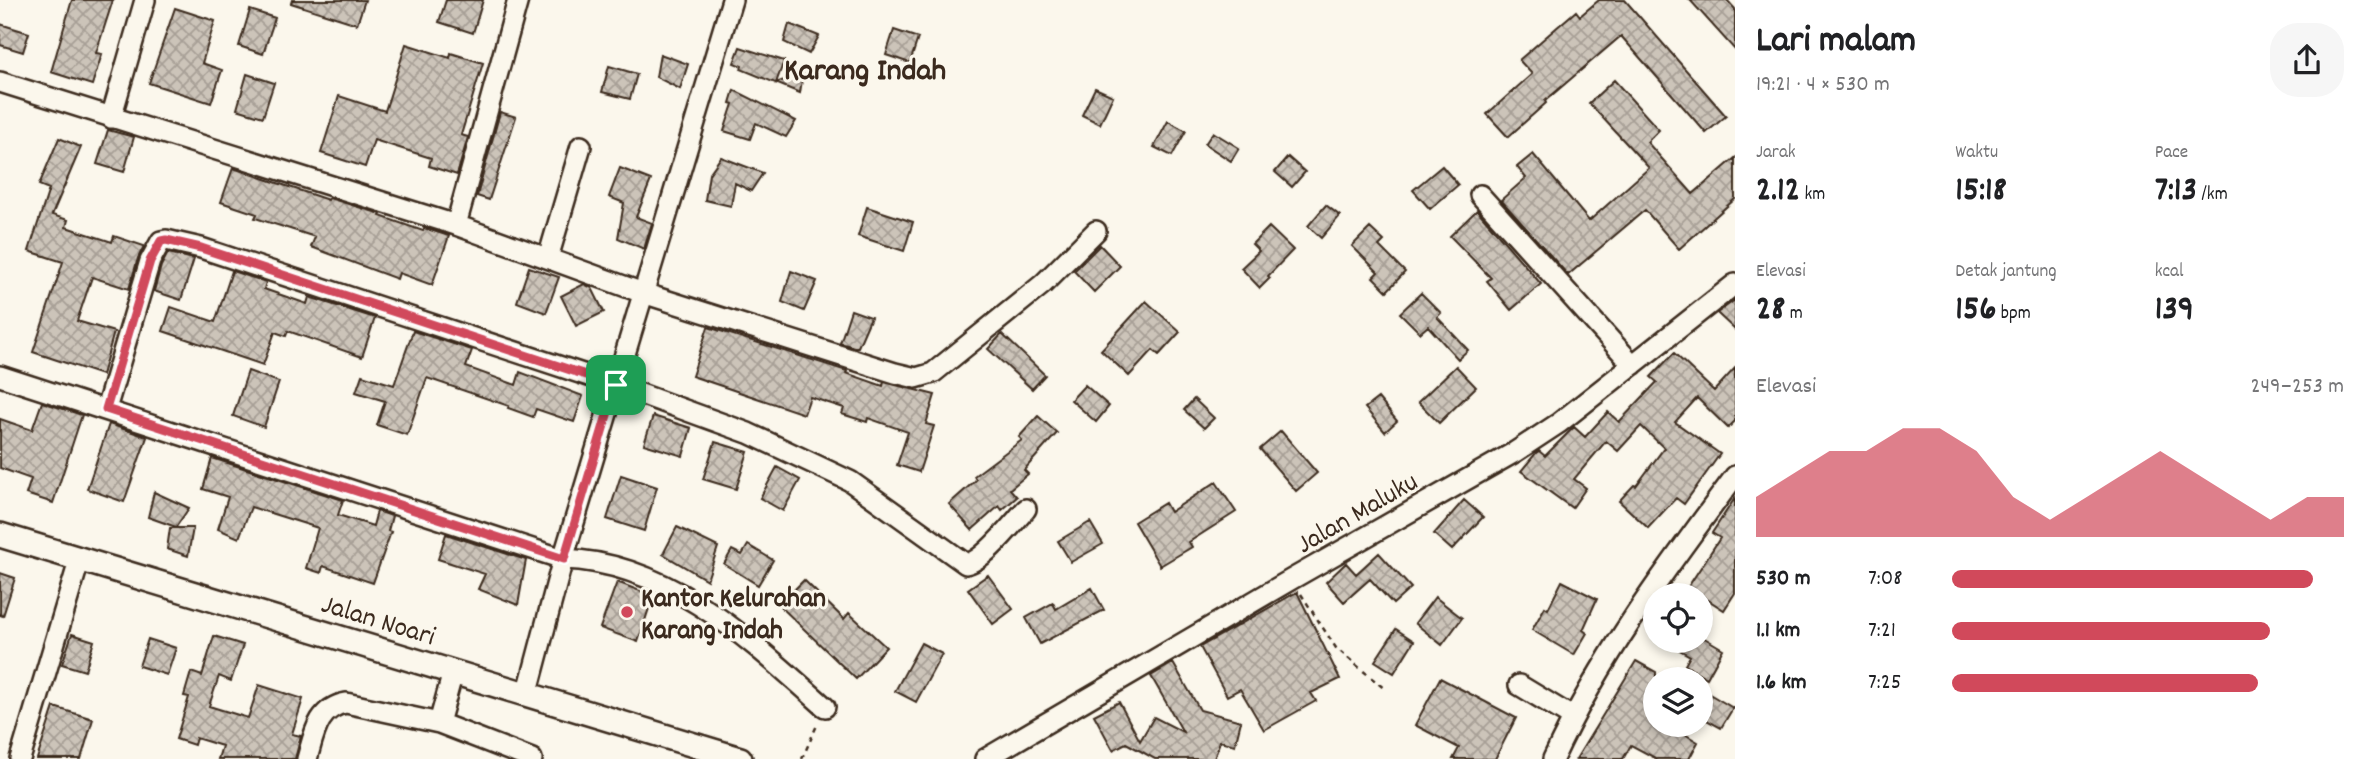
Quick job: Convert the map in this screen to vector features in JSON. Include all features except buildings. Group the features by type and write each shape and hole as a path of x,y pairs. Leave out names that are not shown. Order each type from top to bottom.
{"street":[{"path":"111,117 145,0"},
{"path":"456,225 518,0"},
{"path":"527,695 564,559 732,0"},
{"path":"0,82 456,225 643,293 895,373 916,377 927,376 941,368 1043,284 1096,231"},
{"path":"548,258 581,146"},
{"path":"1480,195 1630,360"},
{"path":"106,409 150,261 161,241 166,240 201,248 616,385 748,433 850,481 967,564 982,555 1026,509"},
{"name":"Jalan Maluku","path":"985,759 1515,452 1559,423 1630,360 1735,284"},
{"path":"0,376 564,559 589,560 614,566 675,591 709,609 761,650 825,707"},
{"path":"1553,759 1572,717 1620,639 1735,476"},
{"name":"Jalan Noari","path":"0,534 527,695 710,755 740,759"},
{"path":"20,759 80,558"},
{"path":"439,723 453,672"},
{"path":"1520,685 1572,717"},
{"path":"307,759 322,716 338,704 346,703 439,723 532,759"}],"path":[{"path":"1292,579 1336,648 1386,690"},
{"path":"802,759 825,707"}],"place":[{"name":"Kantor Kelurahan Karang Indah","path":"627,612"}],"district":[{"name":"Karang Indah","path":"865,68"}],"route":[{"path":"166,240 201,248 616,385 564,559 106,409 150,261 161,241 166,240"}]}
